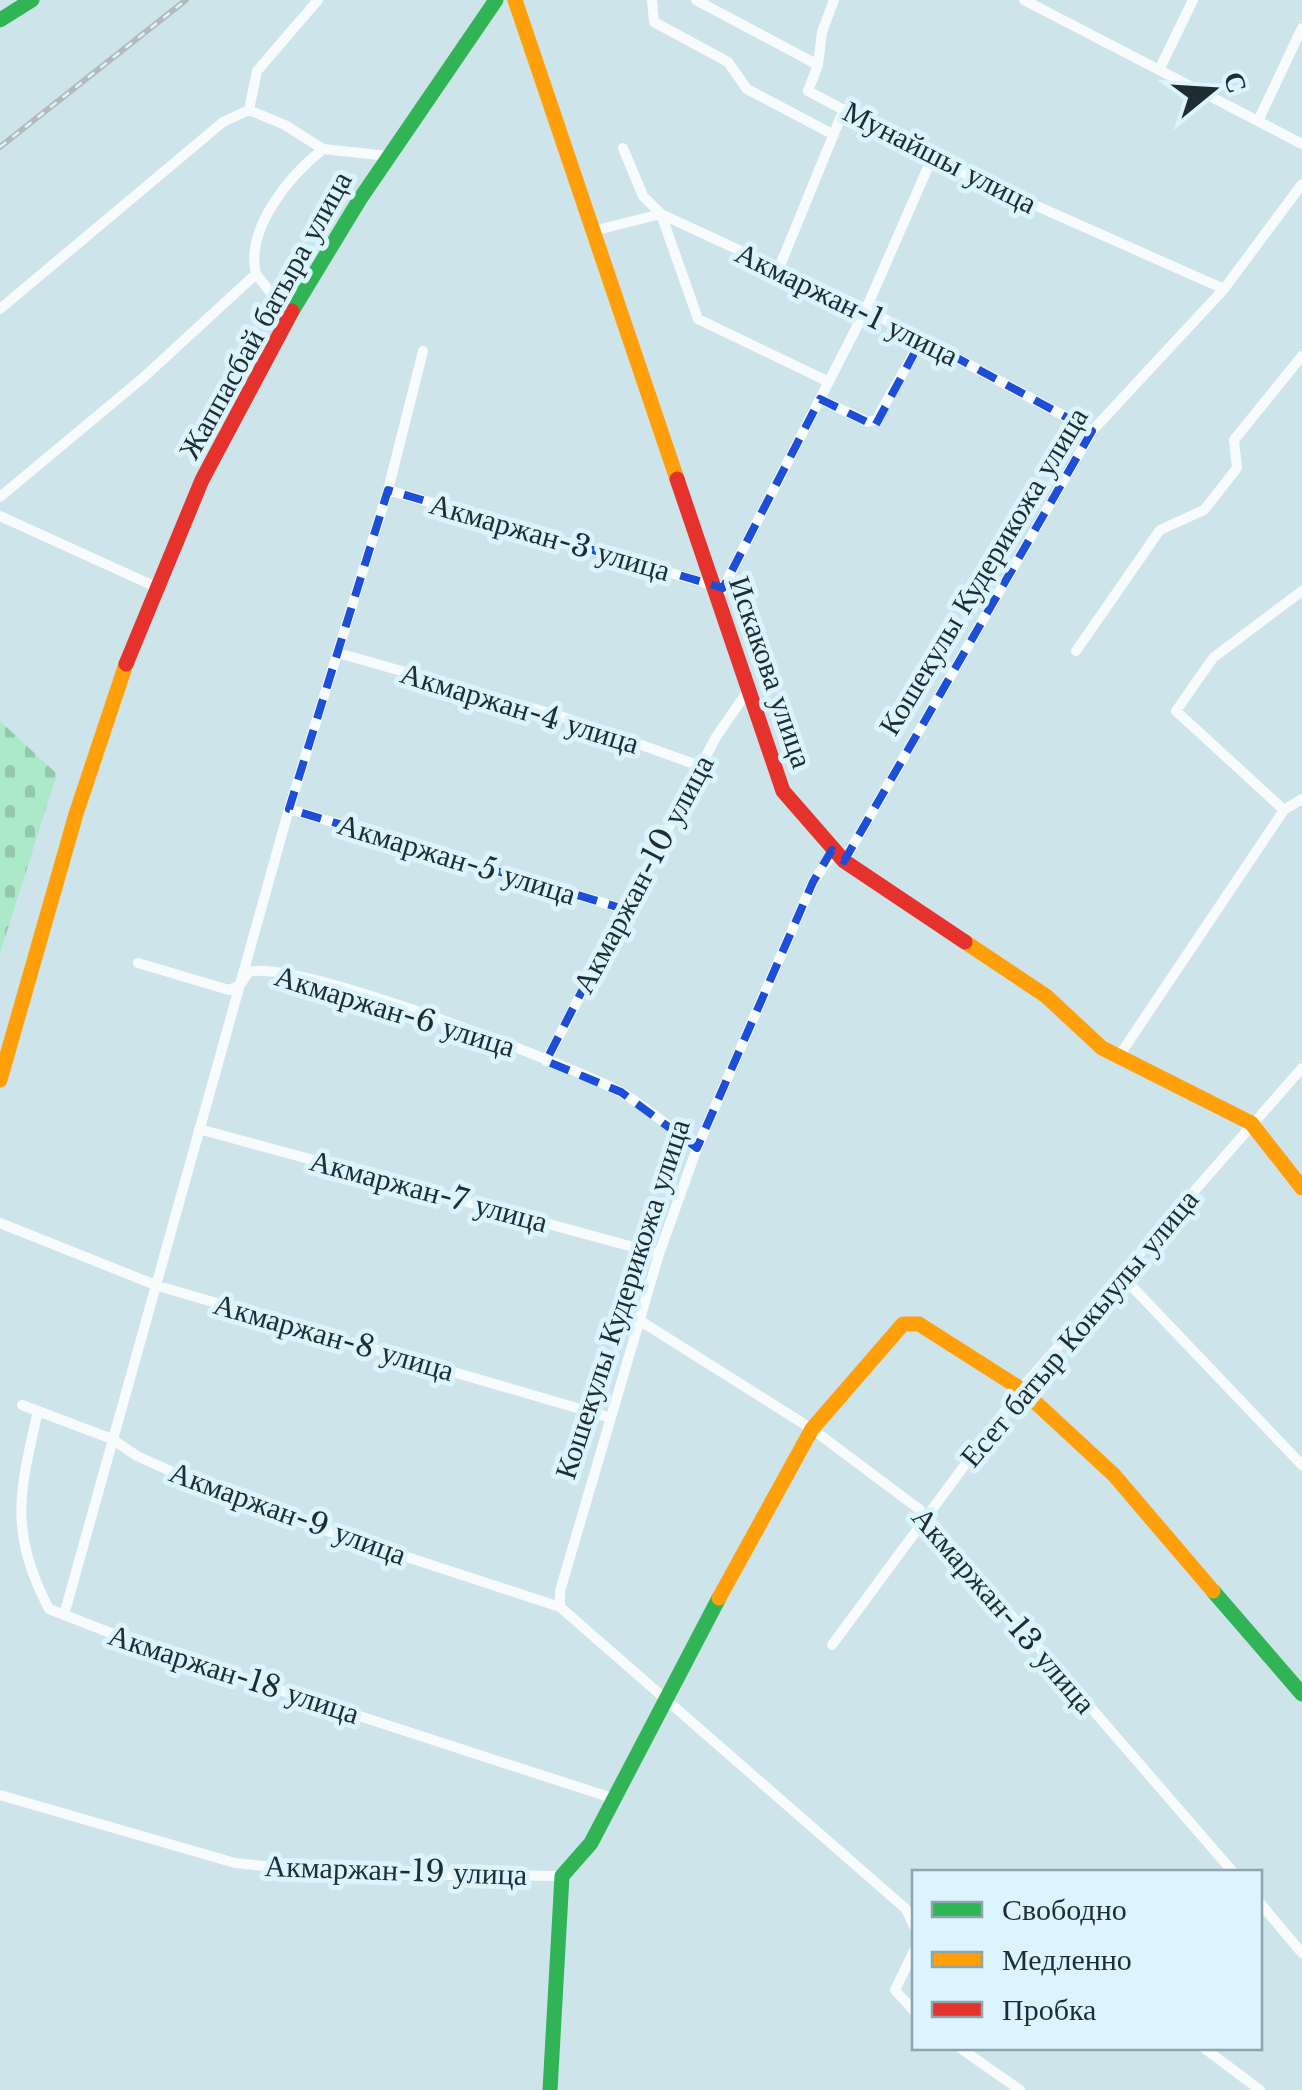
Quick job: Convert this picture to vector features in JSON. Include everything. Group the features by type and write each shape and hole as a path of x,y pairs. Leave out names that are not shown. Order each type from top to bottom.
{"street":[{"path":"0,20 32,0"},
{"path":"248,110 258,70 318,0"},
{"name":"Жаппасбай батыра улица","path":"0,1080 39,937 119,684 156,588 241,402 388,156 496,0"},
{"name":"Искакова улица","path":"515,0 783,791 839,856 1046,996 1102,1048 1251,1123 1302,1188"},
{"path":"652,0 654,22 728,62 747,89 834,134"},
{"path":"696,0 818,65"},
{"name":"Мунайшы улица","path":"834,0 808,91 932,158 1224,289"},
{"path":"1024,0 1302,144"},
{"path":"1159,70 1193,0"},
{"path":"1258,121 1302,28"},
{"path":"797,116 808,91"},
{"path":"779,268 844,109"},
{"path":"0,309 223,122 248,110 286,126 323,150 388,156"},
{"path":"623,148 643,196 661,214 698,319 829,382"},
{"path":"289,316 256,274 251,254 259,232 304,165 323,150"},
{"path":"714,593 866,309 932,158"},
{"name":"Кошекулы Кудерикожа улица","path":"560,1607 560,1590 608,1418 659,1254 697,1148 813,882 839,856 1092,430 1224,289 1302,184"},
{"path":"593,231 661,214"},
{"name":"Акмаржан-1 улица","path":"661,214 866,309 1092,430"},
{"path":"0,497 144,377 256,274"},
{"path":"820,399 868,422 876,420 922,339"},
{"path":"38,1411 20,1498 27,1565 49,1609 64,1616 290,809 388,490 422,351"},
{"path":"1076,651 1160,530 1204,510 1237,468 1234,440 1302,356"},
{"name":"Акмаржан-3 улица","path":"388,490 714,593"},
{"path":"0,516 156,588"},
{"path":"1284,810 1176,711 1213,658 1302,592"},
{"name":"Акмаржан-4 улица","path":"338,653 562,717 700,766"},
{"name":"Акмаржан-10 улица","path":"546,1060 700,766 747,692"},
{"path":"1119,1056 1284,810 1302,799"},
{"name":"Акмаржан-5 улица","path":"290,809 624,909"},
{"name":"Акмаржан-6 улица","path":"138,962 228,990 240,986 249,972 260,969 281,973 458,1024 622,1092 697,1148"},
{"name":"Есет батыр Кокыулы улица","path":"832,1645 1021,1389 1302,1068"},
{"name":"Акмаржан-7 улица","path":"199,1129 659,1254"},
{"name":"Акмаржан-8 улица","path":"0,1224 158,1286 608,1418"},
{"path":"1120,1274 1302,1465"},
{"name":"Акмаржан-13 улица","path":"640,1320 812,1429 927,1518 1231,1870"},
{"path":"550,2090 562,1876 591,1843 737,1558 812,1429 877,1350 908,1322 956,1345 1021,1389 1114,1475 1302,1694"},
{"name":"Акмаржан-9 улица","path":"22,1405 112,1440 137,1456 239,1502 560,1607"},
{"path":"560,1607 664,1703 906,1910 912,1922"},
{"name":"Акмаржан-18 улица","path":"64,1616 144,1646 614,1799"},
{"name":"Акмаржан-19 улица","path":"0,1795 235,1863 343,1874 562,1876"},
{"path":"1262,1905 1302,1952"},
{"path":"912,1955 895,1990 912,2009"},
{"path":"963,2050 1020,2090"},
{"path":"1207,2050 1260,2090"}],"highlighted area":[{"path":"922,339 1092,431 844,861 832,850 813,882 697,1148 621,1092 546,1061 624,909 289,809 388,490 723,588 820,399 875,426"}],"green space":[{"path":"0,721 57,774 0,953"}],"railway":[{"path":"0,147 186,0"}],"traffic: fast":[{"path":"0,20 32,0"},
{"path":"292,311 360,199 496,0"},
{"path":"1213,1591 1302,1694"},
{"path":"550,2090 562,1876 591,1843 719,1598"}],"traffic: slow":[{"path":"515,0 677,479"},
{"path":"0,1080 76,814 126,664"},
{"path":"965,942 1046,996 1102,1048 1251,1123 1302,1188"},
{"path":"719,1598 812,1429 903,1324 919,1324 1021,1389 1114,1475 1213,1591"}],"traffic: jam":[{"path":"126,664 202,480 292,311"},
{"path":"677,479 783,791 844,861 965,942"}]}
